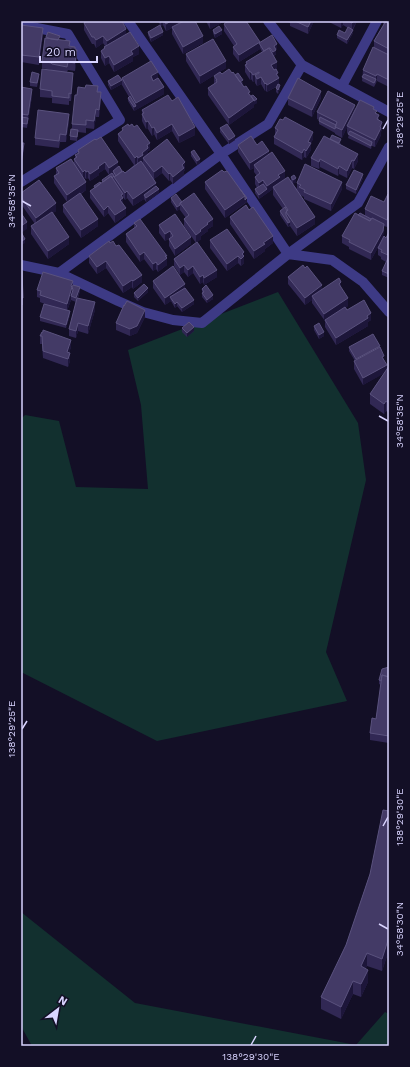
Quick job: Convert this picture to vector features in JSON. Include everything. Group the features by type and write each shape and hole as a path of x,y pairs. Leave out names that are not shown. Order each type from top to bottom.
{"street":[{"path":"128,21 221,154 288,254 332,260 363,282 389,312"},
{"path":"268,21 302,64 389,112"},
{"path":"342,86 377,21"},
{"path":"21,25 68,34 120,120 21,182"},
{"path":"59,273 221,154 268,124 302,64"},
{"path":"21,265 59,273 143,312 173,320 202,323 288,254 358,203 389,147"}],"green space":[{"path":"278,292 358,423 366,480 326,652 347,701 157,741 21,672 21,419 25,415 59,421 76,487 148,489 141,405 128,350"},
{"path":"21,912 135,1003 356,1045 385,1012 389,1014 389,1046 32,1046 21,1026"}],"building":[{"path":"87,21 122,21 126,29 107,41 103,36 96,40 92,37 84,23"},
{"path":"164,21 171,21 166,24"},
{"path":"184,21 195,21 203,36 183,47 172,27"},
{"path":"228,21 246,21 260,42 239,55 233,47 237,44 224,24"},
{"path":"295,21 311,21 308,27"},
{"path":"386,21 389,21 389,49 374,41"},
{"path":"21,25 43,28 39,57 21,55"},
{"path":"160,25 163,32 151,38 148,32"},
{"path":"219,26 222,30 215,34 213,30"},
{"path":"348,27 353,30 347,40 337,35 339,30 345,33"},
{"path":"48,32 60,36 58,40 46,37"},
{"path":"130,32 139,46 131,51 133,54 114,65 109,56 105,58 101,51 105,48 104,47"},
{"path":"272,35 277,44 274,46 276,50 273,52 269,48 264,51 259,43"},
{"path":"45,38 70,41 69,46 75,47 77,50 75,63 68,62 67,67 42,61"},
{"path":"213,39 226,61 200,76 186,54"},
{"path":"373,47 389,55 389,80 377,74 376,76 363,70"},
{"path":"269,48 277,62 271,65 274,70 276,69 278,73 276,74 279,78 267,85 261,77 257,79 255,75 259,72 253,75 245,65 247,64 246,62"},
{"path":"151,61 158,72 151,76 153,81 158,78 164,87 136,103 122,78"},
{"path":"42,69 73,73 71,94 69,93 69,98 52,96 52,91 40,89"},
{"path":"229,69 244,87 246,86 250,92 248,93 254,100 229,118 208,88 217,82 214,76 220,72 222,74"},
{"path":"32,72 39,74 37,83 30,82"},
{"path":"238,73 243,80 240,82 235,75"},
{"path":"364,74 376,79 374,83 362,77"},
{"path":"118,75 122,80 111,86 108,81"},
{"path":"298,78 321,91 312,110 288,98"},
{"path":"278,84 280,85 278,90 276,88"},
{"path":"86,85 98,86 97,92 101,92 99,110 96,109 94,121 86,120 86,125 72,124 75,95 77,95 78,87 85,88"},
{"path":"21,87 32,89 28,115 21,114"},
{"path":"328,91 355,105 342,130 335,127 337,122 317,112"},
{"path":"168,95 172,101 178,97 195,127 179,136 172,124 157,133 148,121 146,122 142,114 144,113 142,110"},
{"path":"253,95 257,99 254,101 251,96"},
{"path":"130,96 136,106 134,107 128,98"},
{"path":"360,100 374,107 373,109 377,111 375,113 379,115 377,119 382,122 381,128 375,140 347,126"},
{"path":"38,110 69,114 66,135 60,134 59,141 35,138"},
{"path":"21,117 28,118 27,124 21,123"},
{"path":"285,117 313,132 308,142 311,143 306,151 304,149 302,153 274,137 278,130 275,128 280,119 283,120"},
{"path":"320,117 336,125 335,129 319,121"},
{"path":"128,124 129,126 132,124 134,127 137,125 150,143 147,145 148,148 142,153 143,155 138,158 137,156 135,158 118,134 123,130 122,128"},
{"path":"227,124 235,136 229,140 220,128"},
{"path":"71,129 78,130 77,137 70,136"},
{"path":"350,131 372,142 371,146 348,134"},
{"path":"332,135 341,139 339,143 330,139"},
{"path":"251,136 257,145 262,141 269,151 250,163 238,145"},
{"path":"324,136 358,154 354,161 352,160 347,171 339,166 338,169 320,159 319,162 311,158"},
{"path":"101,137 118,162 109,168 105,162 90,174 85,170 83,172 74,159 77,157 75,155 79,153 78,150 95,139 96,140"},
{"path":"167,139 185,162 182,165 184,168 173,177 162,166 154,172 143,158"},
{"path":"21,143 24,143 21,163"},
{"path":"194,150 200,159 197,161 191,152"},
{"path":"272,152 285,171 278,175 280,177 267,186 263,180 259,183 255,177 260,173 254,165"},
{"path":"71,159 86,182 67,195 54,176 59,173 56,168"},
{"path":"141,161 156,183 133,199 127,191 125,193 114,177 123,171 125,173"},
{"path":"305,164 342,182 331,204 304,192 305,190 299,187 301,185 297,183"},
{"path":"119,166 122,171 116,176 113,171"},
{"path":"222,170 224,172 227,171 245,196 225,210 205,182"},
{"path":"354,170 363,174 356,190 346,185"},
{"path":"112,173 114,176 112,178 111,176 103,182 102,180"},
{"path":"294,175 296,178 293,180 291,177"},
{"path":"111,176 123,194 121,195 123,198 120,200 126,208 115,215 108,206 104,210 90,191"},
{"path":"288,177 315,217 297,228 286,212 288,210 273,187"},
{"path":"39,180 56,203 36,218 21,197 21,193"},
{"path":"100,182 101,183 95,188 94,186"},
{"path":"263,184 267,189 259,195 255,189"},
{"path":"156,186 159,189 146,198 144,195"},
{"path":"80,193 98,219 81,230 63,205"},
{"path":"194,193 213,219 196,235 184,219 189,215 180,203"},
{"path":"176,194 182,202 177,207 171,198"},
{"path":"388,194 389,217 387,220 365,209 371,196 384,202"},
{"path":"246,205 249,210 253,207 273,236 263,243 265,244 254,251 230,217"},
{"path":"285,207 287,211 286,215 290,222 288,223 280,211"},
{"path":"52,212 69,237 48,251 31,226"},
{"path":"21,213 27,222 21,226"},
{"path":"355,213 370,221 372,218 384,224 383,231 371,253 349,242 350,240 342,236"},
{"path":"360,213 371,219 370,221 358,215"},
{"path":"175,214 191,237 175,249 169,239 173,236 170,231 165,234 159,225"},
{"path":"140,219 167,256 165,256 167,258 158,265 156,262 153,264 144,252 140,255 126,234 137,226 134,223"},
{"path":"227,229 244,252 242,254 244,256 241,259 238,256 227,264 210,240"},
{"path":"21,232 25,239 22,241 21,239"},
{"path":"389,232 388,255 381,252 382,250 378,248 384,236 386,238"},
{"path":"109,241 110,243 113,241 116,246 119,245 142,275 123,286 106,261 97,267 89,256"},
{"path":"197,242 217,270 204,278 203,275 200,277 193,266 188,270 184,265 180,268 174,259"},
{"path":"389,256 389,274 382,271"},
{"path":"303,265 305,268 307,266 322,285 305,298 288,277"},
{"path":"173,266 185,284 165,298 153,281"},
{"path":"22,271 23,298 21,298"},
{"path":"43,272 73,281 67,304 40,295 41,291 37,290"},
{"path":"339,278 341,282 339,284 348,298 324,314 312,296"},
{"path":"144,284 148,288 138,298 134,293"},
{"path":"73,285 80,287 76,298 71,296"},
{"path":"206,285 213,295 207,300 202,293 204,292 202,289"},
{"path":"185,288 194,300 182,308 177,302 175,304 170,297"},
{"path":"77,298 95,302 88,326 78,323 76,331 69,329"},
{"path":"364,300 371,313 367,316 368,318 336,338 325,320 345,307 347,310"},
{"path":"127,301 145,310 137,326 130,329 116,323"},
{"path":"44,304 70,311 66,325 40,317"},
{"path":"189,322 194,327 187,333 182,328"},
{"path":"319,323 324,332 319,335 314,326"},
{"path":"43,330 71,340 67,352 70,353 68,359 43,351 42,336 40,336"},
{"path":"373,334 380,346 356,359 349,347"},
{"path":"380,347 384,356 382,357 387,365 363,378 354,361"},
{"path":"389,366 389,403 386,401 384,404 370,394"},
{"path":"389,667 389,677 382,675 381,681 379,680 382,669"},
{"path":"382,675 389,677 389,736 370,733 372,718 376,719"},
{"path":"383,810 389,811 389,937 382,959 367,953 361,966 368,970 361,984 353,981 341,1007 321,997 346,945 370,874"}]}
